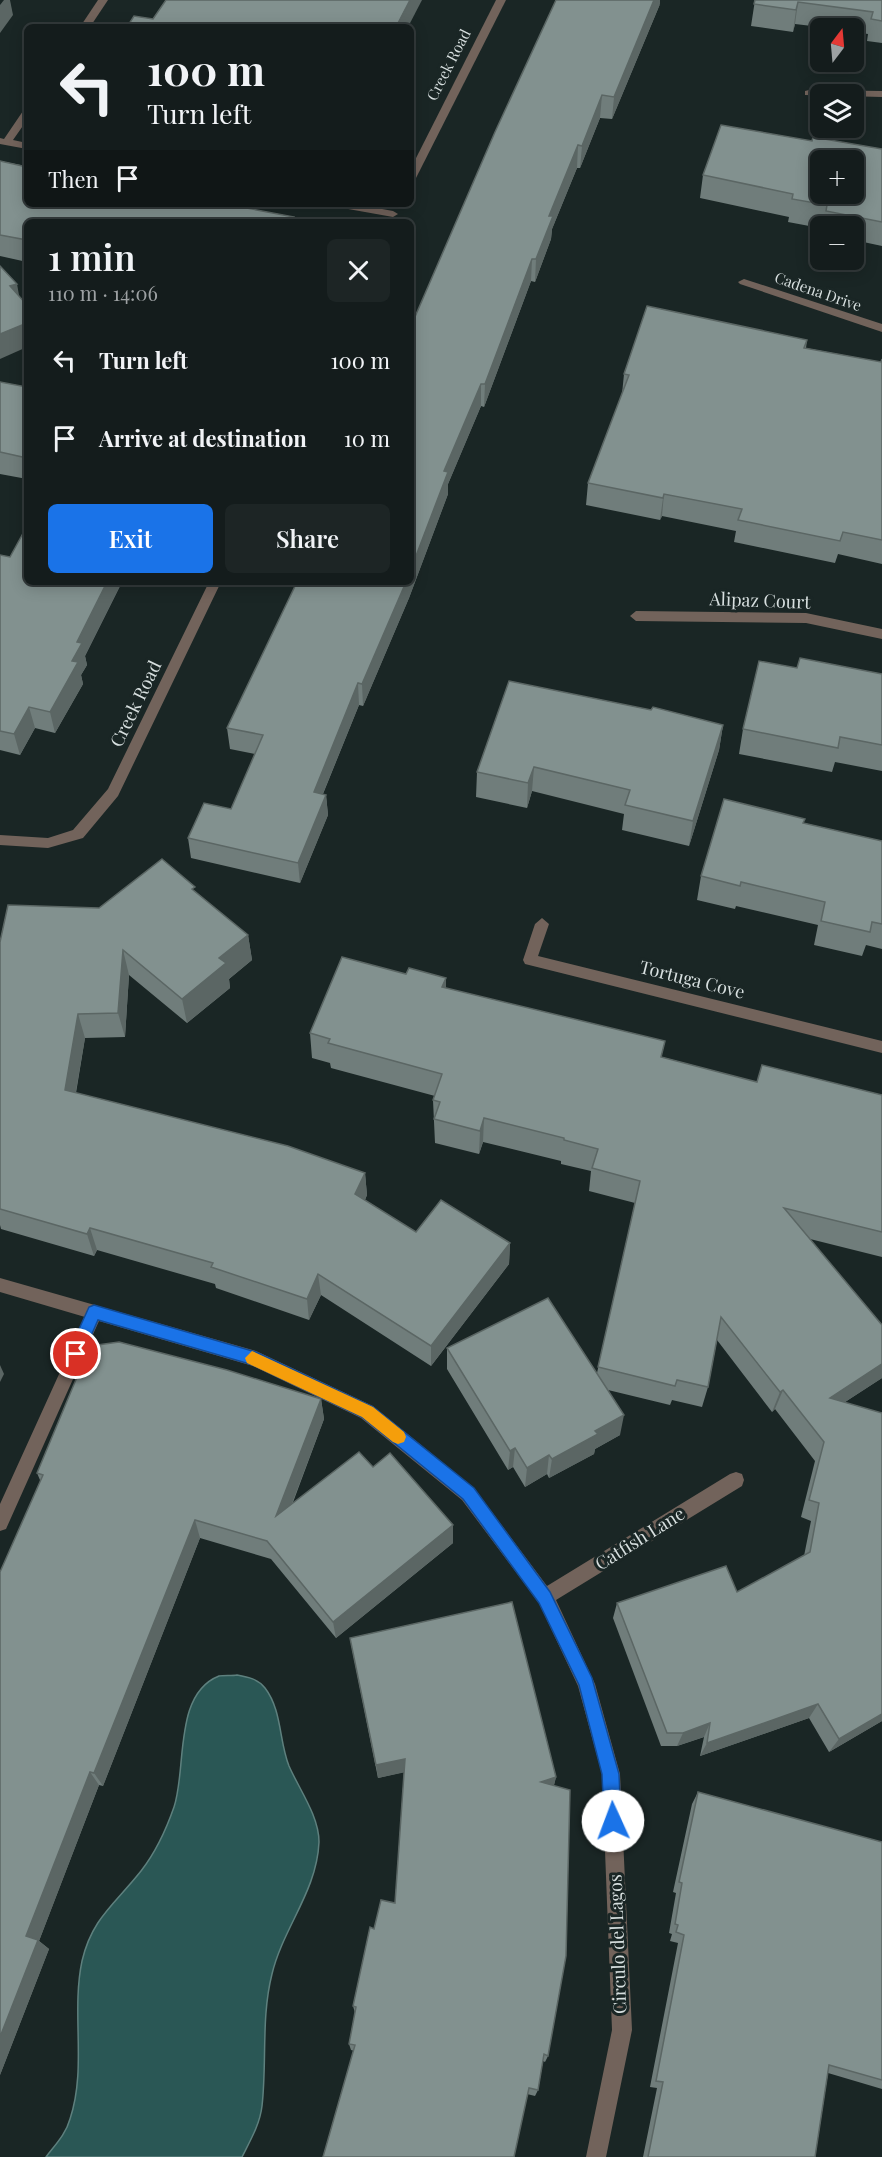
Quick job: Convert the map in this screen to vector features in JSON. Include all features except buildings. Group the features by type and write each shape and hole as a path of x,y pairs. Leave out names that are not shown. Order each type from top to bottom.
{"street":[{"path":"87,24 103,0"},
{"name":"Creek Road","path":"414,172 501,0"},
{"path":"809,93 882,94"},
{"path":"3,142 24,117"},
{"path":"3,142 24,146"},
{"path":"356,207 393,213"},
{"name":"Cadena Drive","path":"744,282 882,328"},
{"name":"Creek Road","path":"0,840 48,843 78,834 113,792 214,585"},
{"name":"Alipaz Court","path":"636,616 806,618 882,634"},
{"name":"Tortuga Cove","path":"542,924 530,960 882,1047"},
{"name":"Circulo del Lagos","path":"0,1285 256,1359 367,1412 468,1494 545,1597 586,1684 611,1774 622,2030 596,2157"},
{"path":"0,1523 94,1312"},
{"name":"Catfish Lane","path":"545,1597 736,1480"}],"water":[{"path":"237,1675 259,1682 271,1697 289,1766 316,1822 319,1842 312,1877 277,1957 272,1974 266,2007 262,2106 257,2126 242,2157 46,2157 66,2130 75,2100 78,2080 79,1981 86,1946 98,1922 146,1864 167,1824 178,1791 184,1734 194,1699 204,1685 219,1676"}],"slow traffic":[{"path":"252,1358 367,1412 398,1437"}],"route":[{"path":"76,1354 94,1312 256,1359 367,1412 468,1494 545,1597 586,1684 611,1774 613,1821"}]}
